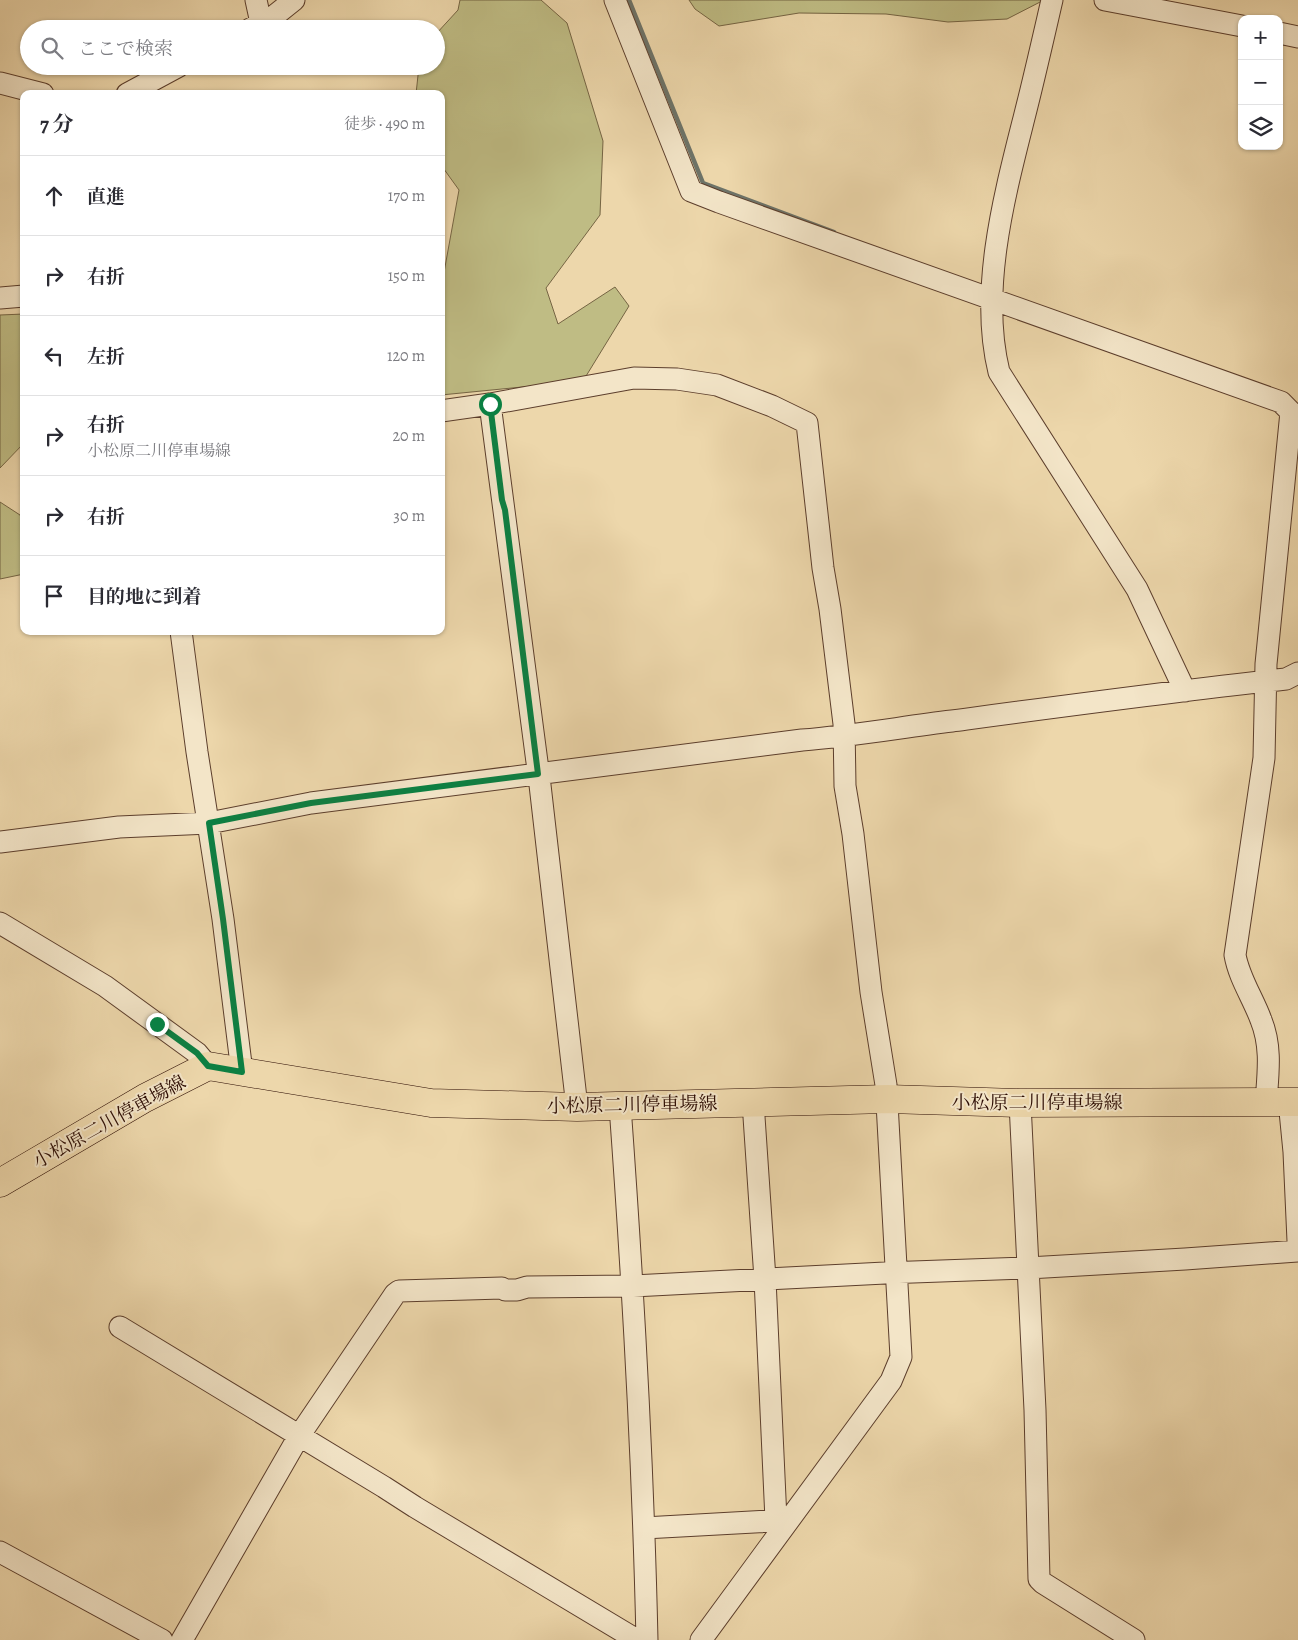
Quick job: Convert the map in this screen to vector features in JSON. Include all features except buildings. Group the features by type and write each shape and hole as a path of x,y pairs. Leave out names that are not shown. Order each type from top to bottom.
{"main road":[{"name":"小松原二川停車場線","path":"0,1183 145,1098 208,1066 431,1103 577,1107 888,1099 1020,1103 1285,1102"}],"street":[{"path":"256,0 256,20"},
{"path":"267,20 294,0"},
{"path":"615,0 691,191 1281,402 1291,412 1266,664 1284,678"},
{"path":"1052,0 1009,178 997,242 992,299 994,353 999,372 1137,588 1185,691"},
{"path":"1105,0 1238,25"},
{"path":"1283,34 1298,37"},
{"path":"134,90 162,75"},
{"path":"0,83 27,90"},
{"path":"0,298 20,296"},
{"path":"445,410 634,378 677,379 718,385 772,406 806,423 843,714 846,786 871,992 888,1099 901,1357 891,1381 783,1520 701,1640"},
{"path":"490,404 538,774 577,1107"},
{"path":"182,635 197,752 223,919 242,1072"},
{"path":"0,842 118,826 209,823 311,803 1284,678"},
{"path":"1284,678 1264,758 1235,955 1237,968 1262,1021 1270,1059 1285,1102 1294,1152 1298,1241"},
{"path":"0,923 105,986 197,1053 208,1066"},
{"path":"753,1102 783,1520"},
{"path":"1020,1103 1035,1410 1039,1579 1134,1640"},
{"path":"620,1106 634,1286 647,1640"},
{"path":"182,1640 299,1436 394,1294 399,1291 502,1288 505,1290 517,1290 526,1287 634,1286 1185,1260 1298,1251"},
{"path":"120,1327 637,1640"},
{"path":"644,1528 783,1520"},
{"path":"0,1552 162,1640"}],"shaded area":[{"path":"460,0 541,0 567,23 603,141 600,215 546,288 558,324 615,287 629,306 583,381 445,395 445,267 459,190 445,171 445,90 416,90 418,75 445,75 445,24 458,10"},
{"path":"689,0 1044,0 1007,19 948,22 886,14 799,13 719,26 695,9"},
{"path":"20,314 20,447 0,468 0,315"},
{"path":"0,502 20,515 20,575 0,579"}],"waterway":[{"path":"629,0 703,183 834,232"}],"route":[{"path":"157,1024 197,1053 208,1066 242,1072 209,823 311,803 538,774 490,404"}]}
